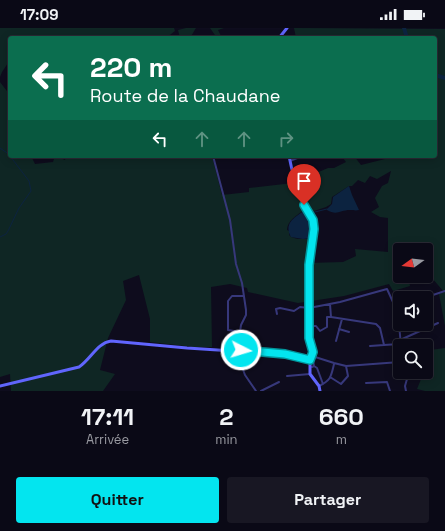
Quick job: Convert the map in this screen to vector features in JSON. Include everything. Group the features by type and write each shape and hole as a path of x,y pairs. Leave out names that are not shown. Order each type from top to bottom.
{"street":[{"path":"281,36 287,28"},
{"path":"214,158 230,220 236,264 242,283 244,296 246,313 240,332 241,361 245,375 256,391"},
{"path":"289,159 302,200 314,224 314,233 309,256 309,338 313,352 310,374 319,386 320,391"},
{"path":"277,314 276,309 280,308 294,311 300,307 309,308 347,301 387,289 393,300"},
{"path":"433,295 445,291"},
{"path":"240,332 228,330 228,301 232,296 244,296"},
{"path":"330,304 331,317"},
{"path":"310,326 316,326 320,331 327,327 327,317 376,324 380,328 384,345"},
{"path":"336,341 342,318"},
{"path":"402,339 438,324"},
{"path":"339,329 349,332"},
{"path":"0,386 79,366 85,363 100,346 109,341 187,348 241,350 285,354 312,360"},
{"path":"370,346 393,345"},
{"path":"312,356 346,366 393,363"},
{"path":"225,360 241,361"},
{"path":"312,360 314,366 317,368 323,384"},
{"path":"319,386 328,381 334,363"},
{"path":"310,368 314,366"},
{"path":"330,377 341,384 348,376 346,366"},
{"path":"287,376 310,374"},
{"path":"406,391 408,379"},
{"path":"261,391 279,382"},
{"path":"366,383 387,382 390,391"}],"green space":[{"path":"0,28 174,28 175,31 169,36 8,36 8,63 0,77"},
{"path":"196,28 191,36 180,36 178,30"},
{"path":"210,28 224,28 218,30 221,36 216,36"},
{"path":"294,28 445,29 445,326 439,294 444,292 433,279 433,243 393,243 393,283 409,283 410,286 393,291 389,284 344,296 298,303 248,292 247,288 230,284 211,287 212,347 194,347 150,342 150,319 139,275 123,281 126,300 108,338 100,370 115,374 103,391 11,391 10,374 0,377 0,82 8,92 8,158 32,158 35,164 53,162 54,158 65,160 66,158 213,158 222,195 249,192 249,188 293,183 346,162 343,158 356,158 361,165 385,159 437,158 437,36 296,36","holes":["391,171 388,183 382,186 375,198 379,207 371,212 380,217 388,218 388,252 355,249 356,256 343,262 308,263 307,253 310,239 291,237 289,235 289,231 287,230 287,227 293,218 304,210 311,212 326,207 331,204 332,197 349,186 352,186 358,180 365,183 370,176 377,179"]},
{"path":"445,348 445,391 425,391 417,389 421,379 433,379 433,350"}],"water":[{"path":"349,186 359,210 347,210 333,213 327,210 332,204 333,197"},
{"path":"304,211 311,223 312,232 310,232 310,238 303,239 291,237 289,225 296,216"}],"waterway":[{"path":"404,28 406,36"},
{"path":"437,76 445,78"},
{"path":"0,148 8,154"},
{"path":"0,237 6,234 19,208 31,191 29,181 12,158"},
{"path":"311,213 327,209"}],"route":[{"path":"241,350 285,354 310,360 312,356 313,352 309,338 309,256 314,229 313,220 304,205"}]}
